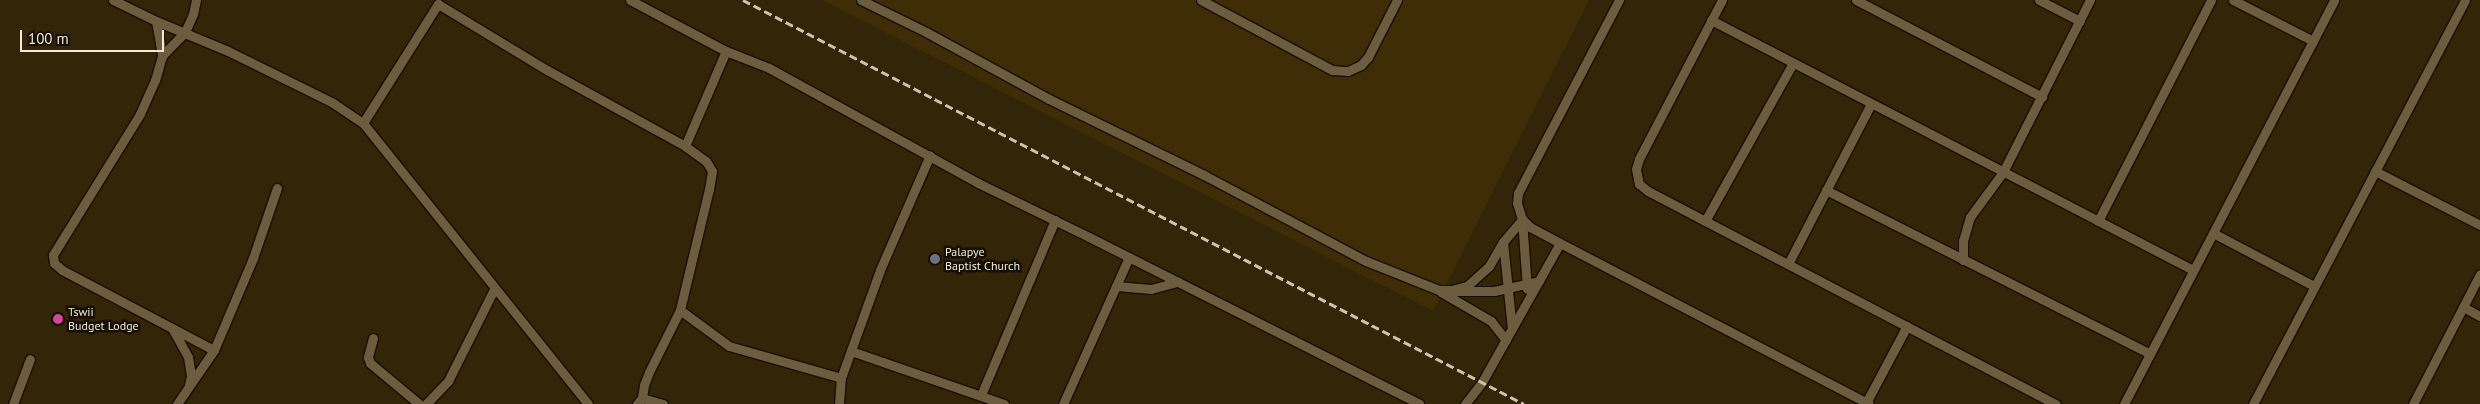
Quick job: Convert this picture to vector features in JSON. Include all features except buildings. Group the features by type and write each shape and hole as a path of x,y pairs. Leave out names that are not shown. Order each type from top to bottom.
{"street":[{"path":"113,0 156,21 185,32 333,103 363,123 588,404"},
{"path":"162,56 185,32 196,0"},
{"path":"630,0 726,51 769,68 978,183 1420,404"},
{"path":"861,0 926,32 1049,99 1181,163 1366,261 1439,290 1491,321 1506,340"},
{"path":"1201,0 1332,70 1348,71 1361,66 1368,58 1397,0"},
{"path":"1527,303 1522,219 1517,203 1518,193 1619,0"},
{"path":"1722,0 1639,158 1636,168 1639,184 1648,191 2056,404"},
{"path":"1856,0 2042,97"},
{"path":"2039,0 2080,21"},
{"path":"1963,260 1964,241 1970,218 2003,172 2090,0"},
{"path":"2098,221 2211,0"},
{"path":"2233,0 2313,41"},
{"path":"2124,404 2334,0"},
{"path":"2253,404 2464,0"},
{"path":"363,123 440,2 547,70 685,146 706,161 712,171 680,310 649,372 640,401 663,404"},
{"path":"1711,20 2193,270"},
{"path":"156,21 162,56 155,80 140,114 53,255 54,263 62,270 214,350"},
{"path":"685,146 726,51"},
{"path":"1705,221 1793,63"},
{"path":"1788,264 1871,104"},
{"path":"839,404 841,378 898,225 930,156"},
{"path":"2376,171 2480,225"},
{"path":"177,404 214,350 253,258 277,188"},
{"path":"1826,190 2150,354"},
{"path":"1451,290 1467,286 1489,266 1504,242 1522,219"},
{"path":"1522,219 1530,227 1560,243 1868,403 1907,326"},
{"path":"982,395 1055,220"},
{"path":"2213,233 2314,286"},
{"path":"1504,242 1512,329"},
{"path":"1464,404 1482,382 1560,243"},
{"path":"1063,404 1129,257"},
{"path":"2413,404 2480,274"},
{"path":"1439,290 1472,292 1508,289 1539,281"},
{"path":"1116,286 1151,289 1178,282"},
{"path":"426,404 448,381 494,289"},
{"path":"2463,307 2480,316"},
{"path":"680,310 729,346 841,378"},
{"path":"171,327 188,356 191,376 188,390"},
{"path":"373,338 368,357 370,363 419,404"},
{"path":"851,351 1004,404"},
{"path":"13,404 30,359"}],"shaded area":[{"path":"822,0 1589,0 1433,311"}],"railway":[{"path":"743,0 1524,404"}],"place":[{"name":"Palapye Baptist Church","path":"935,259"},
{"name":"Tswii Budget Lodge","path":"58,319"}]}
